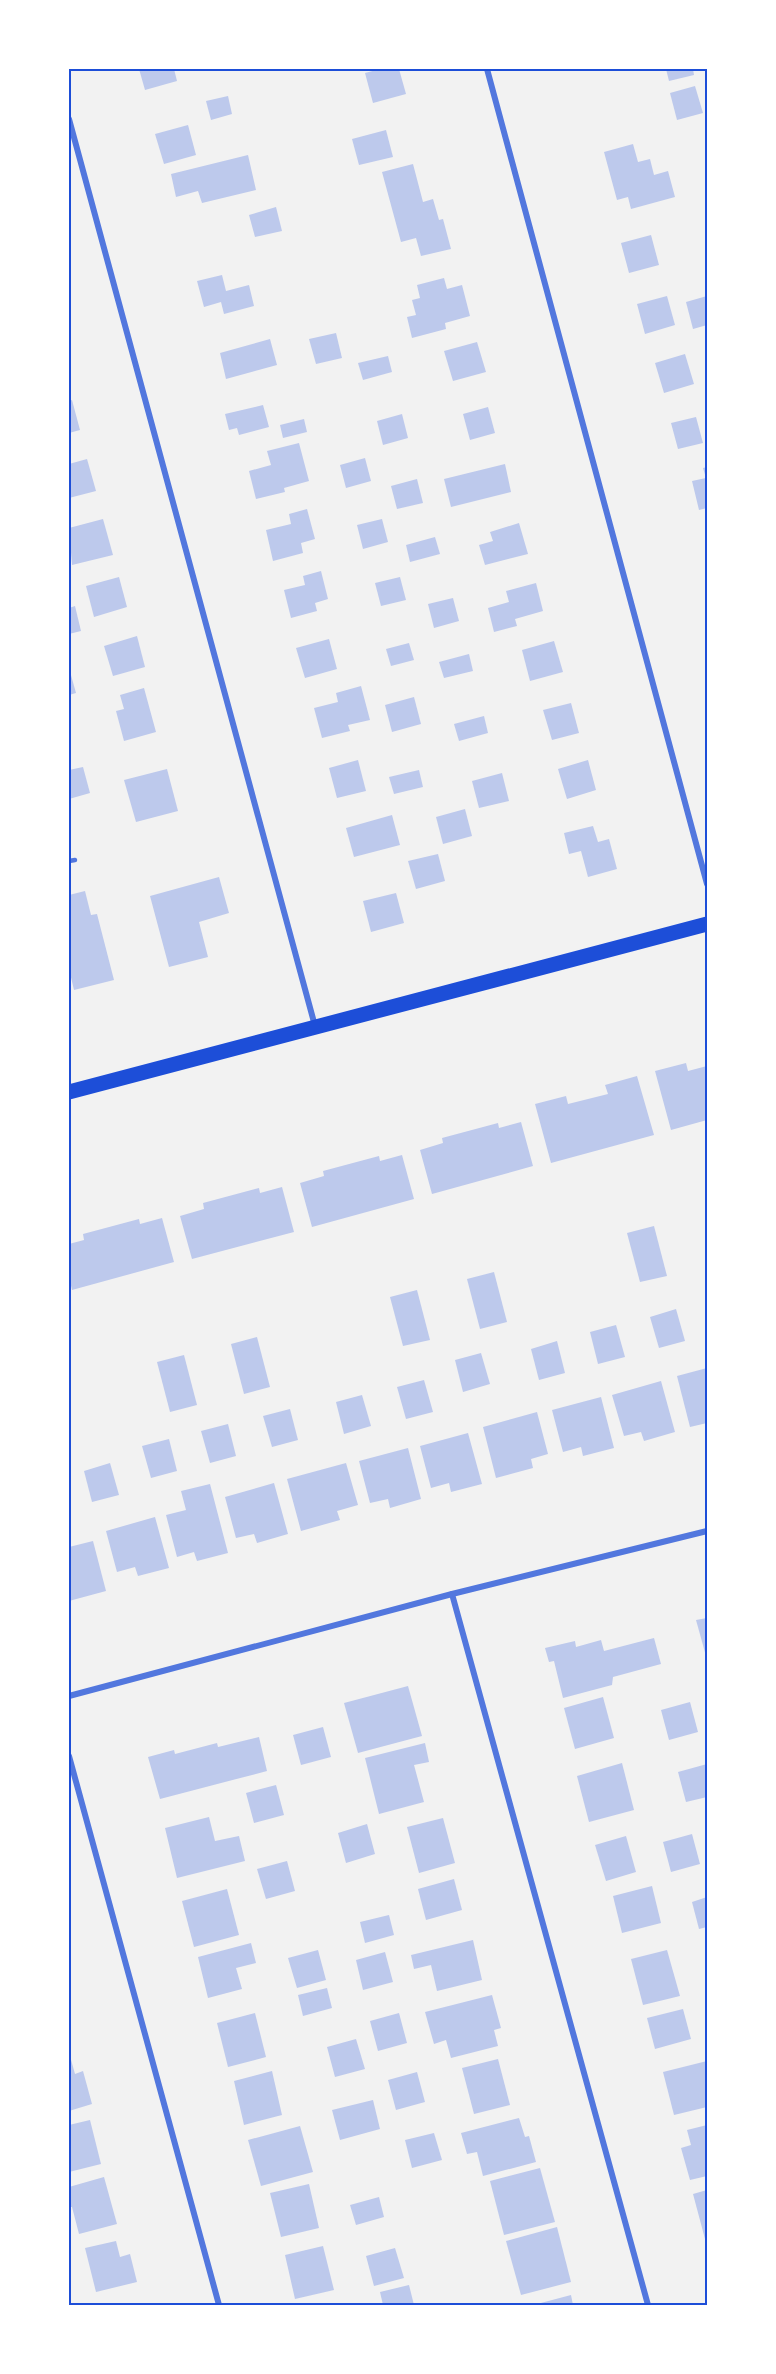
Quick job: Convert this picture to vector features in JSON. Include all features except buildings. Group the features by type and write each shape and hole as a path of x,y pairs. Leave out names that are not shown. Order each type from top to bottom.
{"main road":[{"path":"69,1092 707,924"}],"street":[{"path":"487,69 707,884"},
{"path":"69,119 315,1027"},
{"path":"69,1696 452,1594 707,1531"},
{"path":"452,1594 648,2305"},
{"path":"69,1756 219,2305"}],"lane":[{"path":"69,861 75,860"}]}
